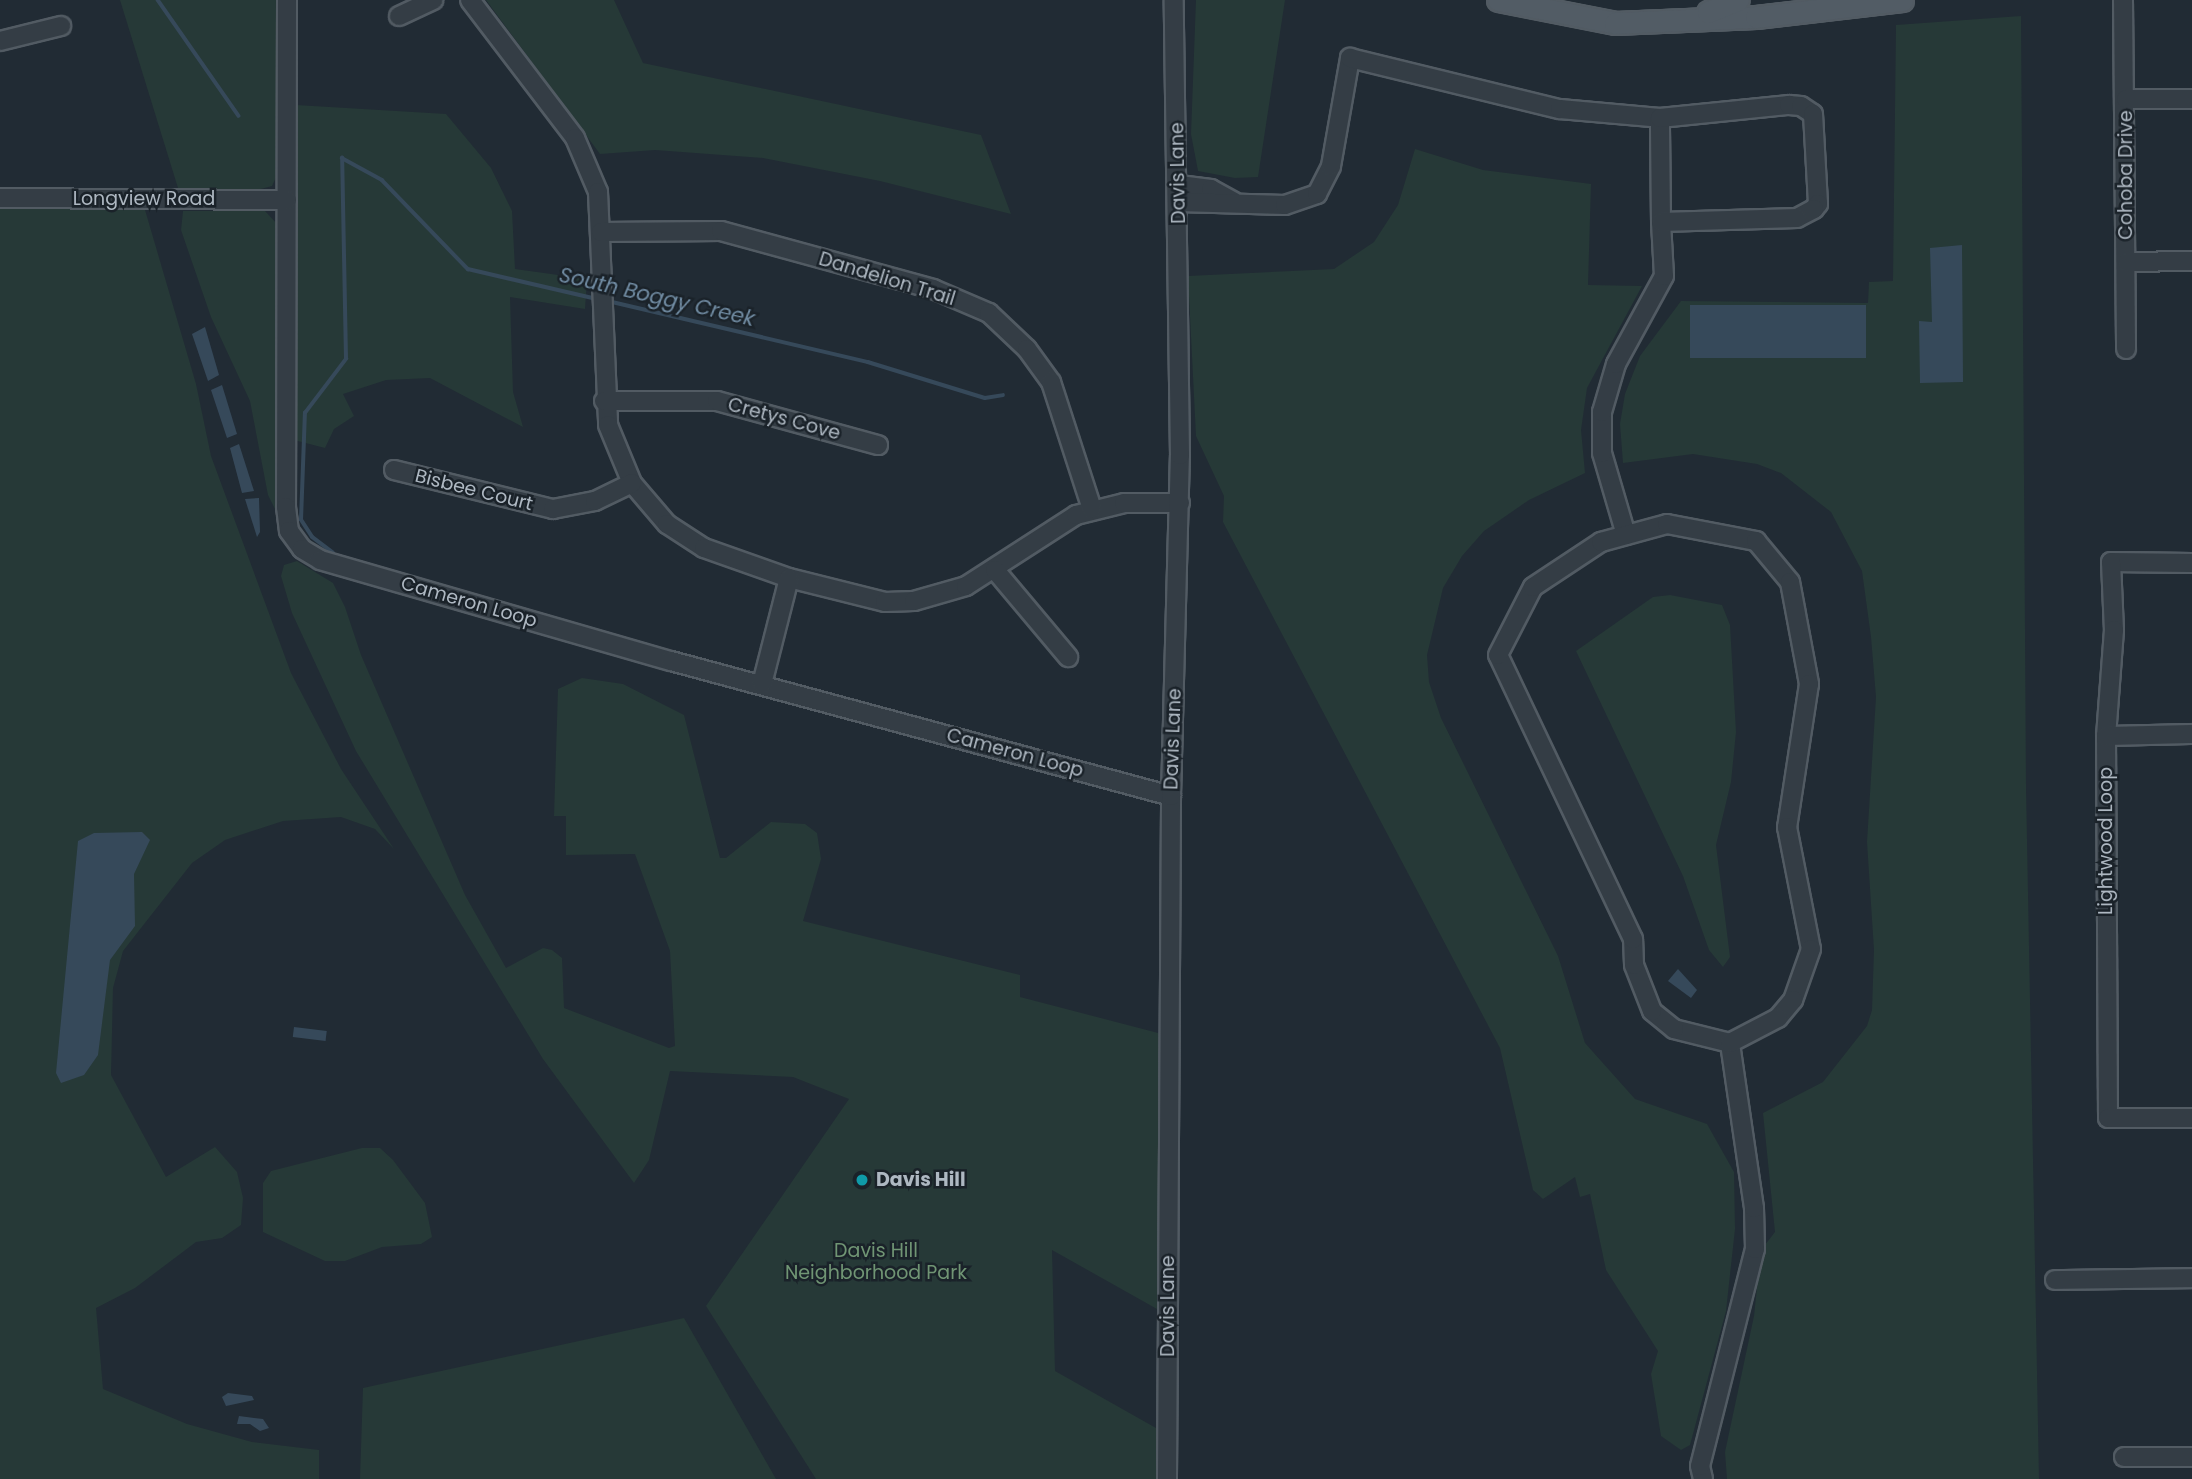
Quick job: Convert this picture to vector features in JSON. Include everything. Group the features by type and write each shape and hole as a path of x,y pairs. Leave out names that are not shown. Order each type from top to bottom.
{"main road":[{"path":"1498,0 1567,17 1633,22 1756,17 1902,0"},
{"path":"1633,22 1708,12 1738,0"}],"street":[{"name":"Cameron Loop","path":"287,0 286,507 289,531 302,550 320,559 1171,796"},
{"path":"399,16 433,0"},
{"path":"470,0 575,138 598,192 603,291 604,401 615,448 632,483 667,524 695,543 789,578 885,602 914,601 942,597 995,570 1041,534 1092,509 1124,503 1180,503"},
{"name":"Davis Lane","path":"1167,1479 1171,796 1180,503 1179,193 1174,0"},
{"name":"Cohoba Drive","path":"2123,0 2126,99 2126,349"},
{"path":"0,41 61,26"},
{"path":"1179,193 1211,189 1236,204 1298,202 1321,188 1337,138 1350,58 1560,109 1660,118 1801,106 1813,114 1818,152 1818,204 1806,215 1661,222"},
{"path":"2126,99 2192,99"},
{"path":"1626,535 1602,453 1602,412 1616,364 1662,282 1660,118"},
{"name":"Longview Road","path":"0,198 287,200"},
{"name":"Dandelion Trail","path":"601,232 720,231 933,289 989,313 1027,349 1051,382 1092,509"},
{"path":"2127,262 2192,261"},
{"name":"Cretys Cove","path":"604,401 717,401 878,445"},
{"name":"Bisbee Court","path":"394,470 554,509 595,501 632,483"},
{"path":"1667,524 1756,541 1790,582 1809,684 1787,827 1811,948 1793,1000 1778,1018 1731,1043 1674,1029 1652,1011 1634,965 1633,939 1498,655 1533,587 1601,542 1667,524"},
{"name":"Lightwood Loop","path":"2192,563 2111,562 2113,630 2106,736 2108,1118 2192,1118"},
{"path":"995,570 1068,657"},
{"path":"762,684 789,578"},
{"path":"2106,736 2192,734"},
{"path":"1703,1479 1700,1466 1755,1249 1754,1208 1731,1043"},
{"path":"2055,1280 2192,1278"},
{"path":"2124,1457 2192,1457"}],"green space":[{"path":"120,0 278,0 278,173 272,186 257,190 178,188"},
{"path":"486,0 614,0 643,63 981,135 1011,214 880,181 763,158 655,150 600,154"},
{"path":"1196,0 1285,0 1258,177 1235,178 1198,171 1191,134"},
{"path":"2021,16 2026,787 2039,1479 1727,1479 1725,1452 1754,1316 1761,1250 1775,1232 1763,1113 1823,1082 1867,1026 1872,1010 1874,950 1867,842 1876,697 1871,637 1862,571 1831,512 1781,473 1757,464 1693,454 1623,463 1620,424 1625,394 1640,356 1681,301 1868,303 1869,282 1893,281 1896,25"},
{"path":"296,105 446,114 491,168 512,211 515,269 587,279 585,309 510,297 513,392 523,427 430,378 386,380 343,394 354,416 334,429 325,448 294,440"},
{"path":"1415,149 1483,170 1591,184 1588,285 1642,286 1587,388 1581,430 1585,473 1529,500 1484,531 1462,556 1443,588 1427,655 1429,682 1441,718 1558,956 1585,1043 1635,1099 1707,1124 1734,1172 1735,1229 1726,1311 1690,1445 1681,1450 1661,1436 1651,1374 1658,1351 1606,1270 1590,1194 1580,1197 1575,1177 1543,1199 1533,1190 1500,1048 1223,522 1224,496 1196,436 1188,276 1334,269 1374,242 1398,205"},
{"path":"143,203 196,384 211,456 291,673 341,769 394,849 375,829 341,817 283,821 225,840 192,863 123,951 113,988 111,1075 166,1177 215,1147 237,1172 243,1198 241,1225 222,1238 196,1242 135,1288 96,1308 103,1389 187,1424 252,1442 319,1450 319,1479 0,1479 0,205"},
{"path":"183,211 265,211 278,225 275,509 268,495 250,401 211,317 181,230"},
{"name":"Davis Hill Neighborhood Park","path":"297,561 333,583 345,607 361,655 465,895 506,968 543,948 552,950 562,958 564,1008 669,1048 675,1046 670,951 635,854 566,855 566,816 554,816 558,689 582,678 623,684 684,715 720,858 726,858 771,822 805,824 817,833 821,859 803,921 1020,975 1020,997 1162,1034 1157,1309 1052,1250 1055,1371 1156,1428 1156,1479 816,1479 706,1306 849,1099 793,1077 670,1071 649,1160 634,1183 543,1059 356,751 292,613 281,576 284,565"},
{"path":"1670,595 1722,605 1730,625 1736,732 1731,782 1716,845 1730,957 1723,967 1709,950 1683,876 1576,651 1653,597"},
{"path":"362,1148 380,1148 393,1160 425,1203 432,1237 421,1244 382,1247 345,1261 325,1261 263,1232 263,1183 271,1171"},
{"path":"684,1318 776,1479 360,1479 363,1388"}],"water":[{"path":"1962,245 1963,382 1920,383 1919,321 1932,322 1930,248"},
{"path":"1690,305 1866,305 1866,358 1690,358"},
{"path":"205,327 219,375 208,381 192,334"},
{"path":"222,385 237,434 227,438 211,390"},
{"path":"239,444 254,491 242,493 230,448"},
{"path":"259,498 260,532 257,537 245,499"},
{"path":"142,832 150,840 134,874 135,926 110,960 98,1055 84,1075 61,1083 56,1073 78,841 94,833"},
{"path":"1678,969 1697,990 1691,998 1668,981"},
{"path":"294,1027 327,1031 326,1041 293,1037"},
{"path":"228,1393 252,1396 254,1400 226,1406 222,1397"},
{"path":"239,1416 263,1419 269,1428 260,1431 250,1424 237,1424"}],"waterway":[{"name":"South Boggy Creek","path":"158,0 239,116"},
{"path":"333,553 312,537 301,520 305,413 346,359 342,158 382,180 468,269 597,299"},
{"name":"South Boggy Creek","path":"608,301 868,362 985,398 1003,395"}],"place":[{"name":"Davis Hill","path":"862,1180"}]}
